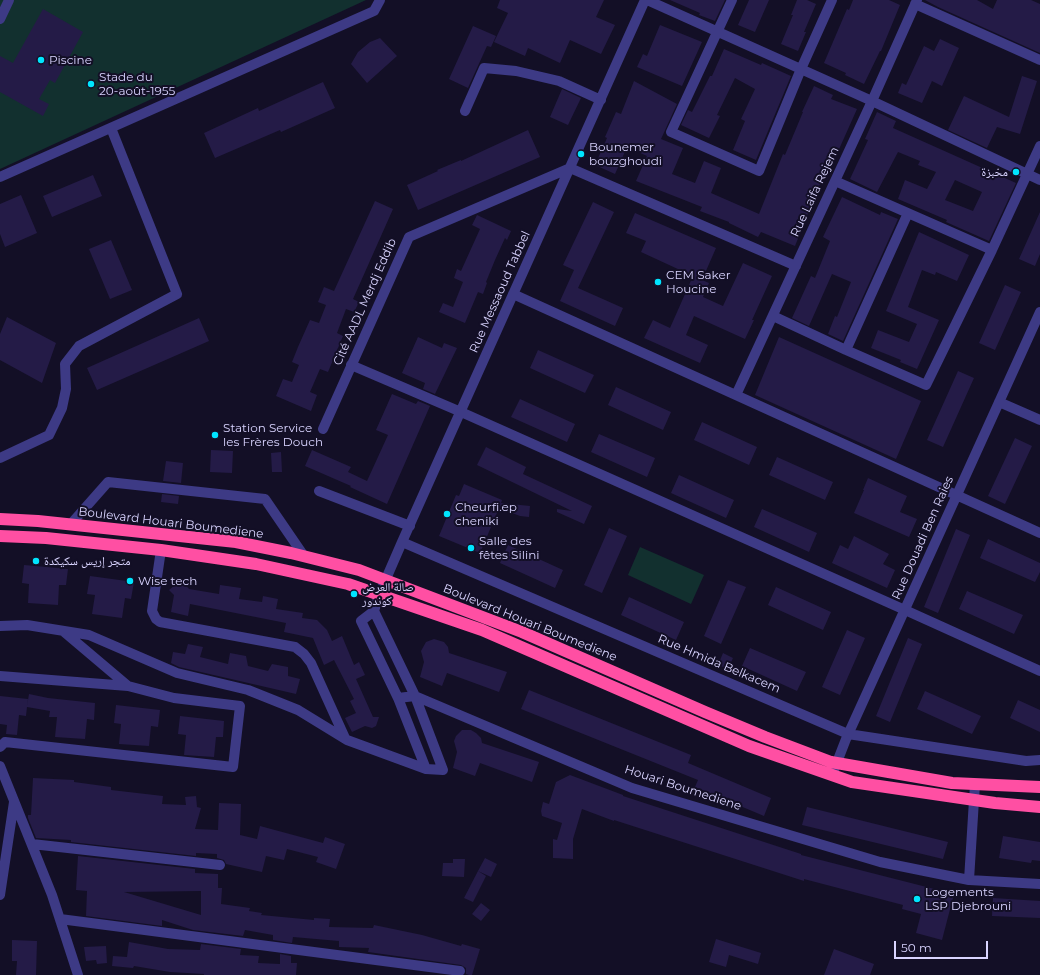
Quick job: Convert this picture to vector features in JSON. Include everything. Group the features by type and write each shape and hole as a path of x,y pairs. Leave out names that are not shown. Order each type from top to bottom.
{"highway":[{"name":"Boulevard Houari Boumediene","path":"0,519 236,542 304,556 359,570 522,632 765,737 831,762 952,783 1040,787"},
{"name":"Boulevard Houari Boumediene","path":"0,536 46,538 161,550 256,564 348,584 482,630 749,746 852,782 974,800 1040,807"}],"street":[{"path":"0,19 9,0"},
{"path":"0,178 374,11 380,0"},
{"path":"646,0 872,101 1040,180"},
{"name":"Rue Messaoud Tabbel","path":"379,595 646,0"},
{"path":"732,0 671,132 759,171 801,69 832,0"},
{"path":"916,2 1040,60"},
{"name":"Rue Laifa Rejem","path":"736,395 872,101 916,2"},
{"path":"465,111 484,68 516,71 559,81 600,100"},
{"path":"0,458 49,435 62,408 66,389 65,364 79,346 177,294 111,128"},
{"path":"773,316 926,385 992,250 1040,146"},
{"path":"570,168 796,266"},
{"name":"Cité AADL Merdj Eddib","path":"323,429 409,237 570,168"},
{"path":"835,181 992,250"},
{"path":"846,350 908,213"},
{"path":"513,294 1040,533"},
{"name":"Rue Douadi Ben Raies","path":"832,775 848,734 1040,312"},
{"path":"351,365 461,412 1040,671"},
{"path":"999,402 1040,420"},
{"path":"70,525 108,482 265,499 304,556"},
{"path":"319,491 410,526"},
{"name":"Rue Hmida Belkacem","path":"402,542 848,734 1026,761 1040,760"},
{"path":"161,550 152,611 156,619 160,622 295,647 304,654 311,663 345,738"},
{"path":"379,595 374,611 361,621 398,698 426,769"},
{"path":"0,626 26,626 89,635 177,673 248,690 298,710 345,738 426,769 443,770 415,696 374,611"},
{"path":"63,631 128,686"},
{"path":"0,676 128,686 174,698 240,706 233,767 5,742 0,747"},
{"name":"Houari Boumediene","path":"398,698 415,696 632,788 880,862 969,880 1040,884"},
{"path":"0,766 52,894 78,975"},
{"path":"969,880 975,784"},
{"path":"0,895 14,800"},
{"path":"32,844 220,865"},
{"path":"60,919 460,971"}],"green space":[{"name":"Stade du 20-août-1955","path":"0,0 366,0 0,169"},
{"path":"640,547 704,575 691,604 628,575"}],"building":[{"path":"500,0 604,0 596,17 615,25 601,54 570,40 560,63 528,48 525,56 494,42 508,13 497,8"},
{"path":"670,0 725,0 715,21 699,15 700,13"},
{"path":"749,0 769,0 755,32 738,25"},
{"path":"797,0 807,0 816,4 798,51 781,44 793,15 791,15"},
{"path":"853,0 889,0 900,5 881,51 864,84 845,75 846,73 824,63 847,9 849,10"},
{"path":"925,0 977,0 993,9 997,0 1031,0 1040,4 1040,53 938,7"},
{"name":"Piscine","path":"43,9 83,32 55,83 50,80 39,99 49,104 43,116 0,92 0,56 13,63"},
{"path":"660,25 702,42 682,86 637,67 643,54 647,56"},
{"path":"473,26 496,36 491,47 487,46 468,88 449,79"},
{"path":"380,38 397,56 367,83 351,64 358,52 370,42"},
{"path":"940,39 959,48 942,86 932,81 922,103 898,93 902,83 906,85 924,46 934,51"},
{"path":"724,49 761,65 762,63 791,76 756,160 733,150 745,121 741,119 755,89 735,78 717,115 720,116 709,138 681,125 688,110 692,112 710,76 712,76"},
{"path":"1022,76 1037,81 1020,134 997,127 987,148 948,130 964,96 1009,117"},
{"path":"634,81 677,104 661,139 683,148 672,174 695,183 704,161 721,168 711,193 759,214 783,154 785,155 814,86 833,95 831,99 857,109 836,156 832,154 795,246 761,232 758,237 729,222 700,211 702,207 636,181 647,156 627,147 615,174 595,165 607,138 605,137 616,112 621,114"},
{"path":"323,82 335,108 281,132 280,130 215,158 204,133 258,108 259,111"},
{"path":"562,89 581,98 568,125 550,117"},
{"path":"877,112 896,121 893,128 1016,183 989,241 946,222 947,220 898,199 905,180 927,189 936,172 918,165 920,161 898,152 877,192 850,179 868,140 865,139","holes":["955,180 982,192 973,211 945,200"]},
{"path":"528,130 540,157 418,210 407,185 438,171 437,170 461,161"},
{"path":"93,175 102,196 52,217 43,196"},
{"path":"21,195 37,233 5,247 0,234 0,204"},
{"path":"842,197 880,215 881,212 898,219 843,341 828,334 835,316 837,317 851,282 832,274 809,326 792,318 811,276 815,278 830,241 823,237"},
{"path":"375,201 393,209 353,299 359,302 354,312 346,309 337,333 343,336 328,372 320,369 310,392 317,395 311,411 276,396 283,379 292,382 299,365 292,362 298,347 310,320 319,323 326,305 318,302 324,287 334,291"},
{"path":"593,202 614,212 578,288 623,308 615,326 560,301 574,270 563,265"},
{"path":"1040,212 1040,254 1035,266 1019,259"},
{"path":"635,213 716,248 702,280 709,283 703,297 723,306 743,263 772,276 745,339 694,316 686,335 708,345 700,363 644,338 653,320 670,328 693,276 641,252 646,241 626,233"},
{"path":"477,215 511,231 507,240 505,238 495,260 483,294 478,292 465,323 439,312 443,303 453,307 463,282 454,278 457,269 461,271 480,229 472,225"},
{"path":"919,232 969,255 957,281 936,272 935,275 922,270 908,307 939,320 917,369 900,362 901,360 871,348 878,330 909,342 917,324 886,311"},
{"path":"111,240 132,290 110,299 89,249"},
{"path":"1005,285 1021,292 995,350 979,343"},
{"path":"7,317 56,343 42,383 0,360 0,334"},
{"path":"199,318 209,341 97,390 87,368"},
{"path":"418,337 442,348 444,343 457,348 435,394 423,389 425,383 402,373"},
{"path":"779,337 921,401 896,459 755,395"},
{"path":"538,350 594,375 585,393 530,368"},
{"path":"958,371 974,378 943,447 927,440"},
{"path":"616,387 671,412 663,430 608,405"},
{"path":"392,394 416,404 418,401 430,406 387,504 305,466 312,450 351,467 348,472 367,481 388,435 376,430"},
{"path":"520,399 575,424 567,442 511,417"},
{"path":"702,422 757,447 749,465 694,440"},
{"path":"599,434 655,458 647,477 591,452"},
{"path":"1015,438 1032,446 1005,504 988,496"},
{"path":"486,447 526,467 523,474 592,506 584,524 557,512 557,509 572,511 477,465"},
{"path":"211,450 233,451 232,473 210,472"},
{"path":"281,452 282,472 272,472 271,453"},
{"path":"777,457 833,482 825,500 769,475"},
{"path":"166,461 183,463 181,483 163,481"},
{"path":"679,475 734,500 726,518 671,493"},
{"path":"868,478 907,496 900,512 917,519 909,537 854,513"},
{"path":"464,484 502,500 501,503 530,506 529,517 520,516 499,508 480,553 439,536 456,495 459,496"},
{"path":"162,494 179,496 178,504 161,502"},
{"path":"762,509 817,533 809,552 754,527"},
{"path":"609,528 627,536 602,593 584,585"},
{"path":"956,529 970,535 938,613 924,607"},
{"path":"854,536 889,554 883,564 895,570 887,588 832,563 840,545 848,549"},
{"path":"988,539 1040,563 1040,572 1035,582 980,558"},
{"path":"508,545 563,570 555,588 500,563"},
{"path":"24,565 68,569 66,585 59,585 58,605 28,603 29,584 22,583"},
{"path":"90,576 134,582 131,599 125,598 122,618 92,614 95,595 87,594"},
{"path":"181,580 189,589 219,594 220,585 241,588 239,599 262,602 263,596 278,599 276,609 303,613 302,618 317,620 327,630 332,641 342,636 354,665 359,662 365,675 356,679 373,717 379,717 376,726 372,728 365,726 352,732 345,718 356,713 350,701 354,699 334,660 324,665 313,638 284,632 286,623 190,604 188,616 171,612 174,595 169,590"},
{"path":"728,580 746,587 721,644 704,636"},
{"path":"776,587 831,612 823,630 768,605"},
{"path":"967,591 1023,615 1014,634 959,609"},
{"path":"629,597 684,622 676,640 621,615"},
{"path":"847,630 865,638 840,695 822,687"},
{"path":"908,638 922,644 890,722 876,716"},
{"path":"434,639 444,642 448,647 449,653 507,672 499,692 447,673 442,686 420,677 424,662 421,651 426,642"},
{"path":"188,644 203,647 200,657 228,664 230,653 246,656 248,666 268,671 272,664 288,667 288,676 300,679 296,694 179,667 171,663 173,652 185,654"},
{"path":"750,648 806,672 797,691 742,666"},
{"path":"723,653 733,658 728,669 718,665"},
{"path":"529,690 691,755 688,763 771,798 764,816 695,787 698,780 521,709"},
{"path":"925,691 981,716 972,734 917,709"},
{"path":"29,694 48,698 95,703 94,720 87,719 85,739 55,737 57,717 49,717 50,711 27,707 26,716 19,715 17,735 6,734 7,725 0,724 0,696 28,699 27,706"},
{"path":"1018,700 1040,710 1040,732 1010,718"},
{"path":"116,705 160,710 158,727 151,726 149,746 119,744 121,724 114,723"},
{"path":"180,716 224,721 223,737 216,737 214,757 184,755 186,735 178,734"},
{"path":"462,730 471,730 476,733 481,738 482,743 539,762 532,782 480,763 475,776 453,768 457,752 454,741 456,736"},
{"path":"570,775 623,796 801,855 954,894 942,940 916,933 921,914 902,909 903,905 804,879 804,881 614,821 582,809 573,839 573,859 553,858 553,839 557,840 562,823 542,816 541,811 543,802 549,804 556,782"},
{"path":"33,778 74,780 74,782 111,787 111,790 163,796 162,804 186,805 185,797 196,796 197,807 201,808 195,829 218,830 219,803 241,804 240,835 257,839 260,826 323,843 325,837 345,844 336,869 316,862 318,857 287,849 284,860 266,856 262,872 226,864 224,860 217,858 217,854 196,853 196,856 71,842 71,840 36,838 28,818 28,815 31,815"},
{"path":"807,807 948,842 943,859 802,825"},
{"path":"1003,836 1040,842 1040,861 1032,860 1031,863 999,858"},
{"path":"78,856 195,869 195,873 218,874 218,888 222,888 221,904 250,908 249,911 262,913 261,915 314,920 314,918 330,919 329,927 373,928 374,925 422,935 461,946 462,944 480,949 472,975 469,975 466,974 466,968 461,965 368,952 369,948 339,947 339,941 293,937 292,943 273,940 273,935 245,930 243,936 193,930 162,920 162,926 86,916 87,891 76,890","holes":["201,891 201,915 124,892"]},
{"path":"485,858 497,864 491,877 478,871"},
{"path":"453,859 465,859 464,877 442,876 443,863 453,863"},
{"path":"478,871 486,876 473,902 464,898"},
{"path":"993,898 1040,901 1040,918 992,916"},
{"path":"481,903 490,910 481,921 472,914"},
{"path":"716,939 761,953 758,964 729,955 726,967 709,962"},
{"path":"12,940 37,941 36,975 16,975 17,961 12,961"},
{"path":"129,942 168,949 200,950 201,944 241,949 240,955 259,956 258,963 280,964 280,954 291,956 291,963 297,963 296,975 204,975 170,972 134,966 133,968 112,966 113,956 127,957"},
{"path":"106,946 107,963 97,964 96,960 86,961 84,947"},
{"path":"834,949 874,964 870,975 824,975"}],"place":[{"name":"Piscine","path":"41,60"},
{"name":"Stade du 20-août-1955","path":"91,84"},
{"name":"Bounemer bouzghoudi","path":"581,154"},
{"name":"مخبزة","path":"1016,172"},
{"name":"CEM Saker Houcine","path":"658,282"},
{"name":"Station Service les Frères Douch","path":"215,435"},
{"name":"Cheurfi.ep cheniki","path":"447,514"},
{"name":"Salle des fêtes Silini","path":"471,548"},
{"name":"متجر إريس سكيكدة","path":"36,561"},
{"name":"Wise tech","path":"130,581"},
{"name":"صالة العرض كوندور","path":"354,594"},
{"name":"Logements LSP Djebrouni","path":"917,899"}]}
